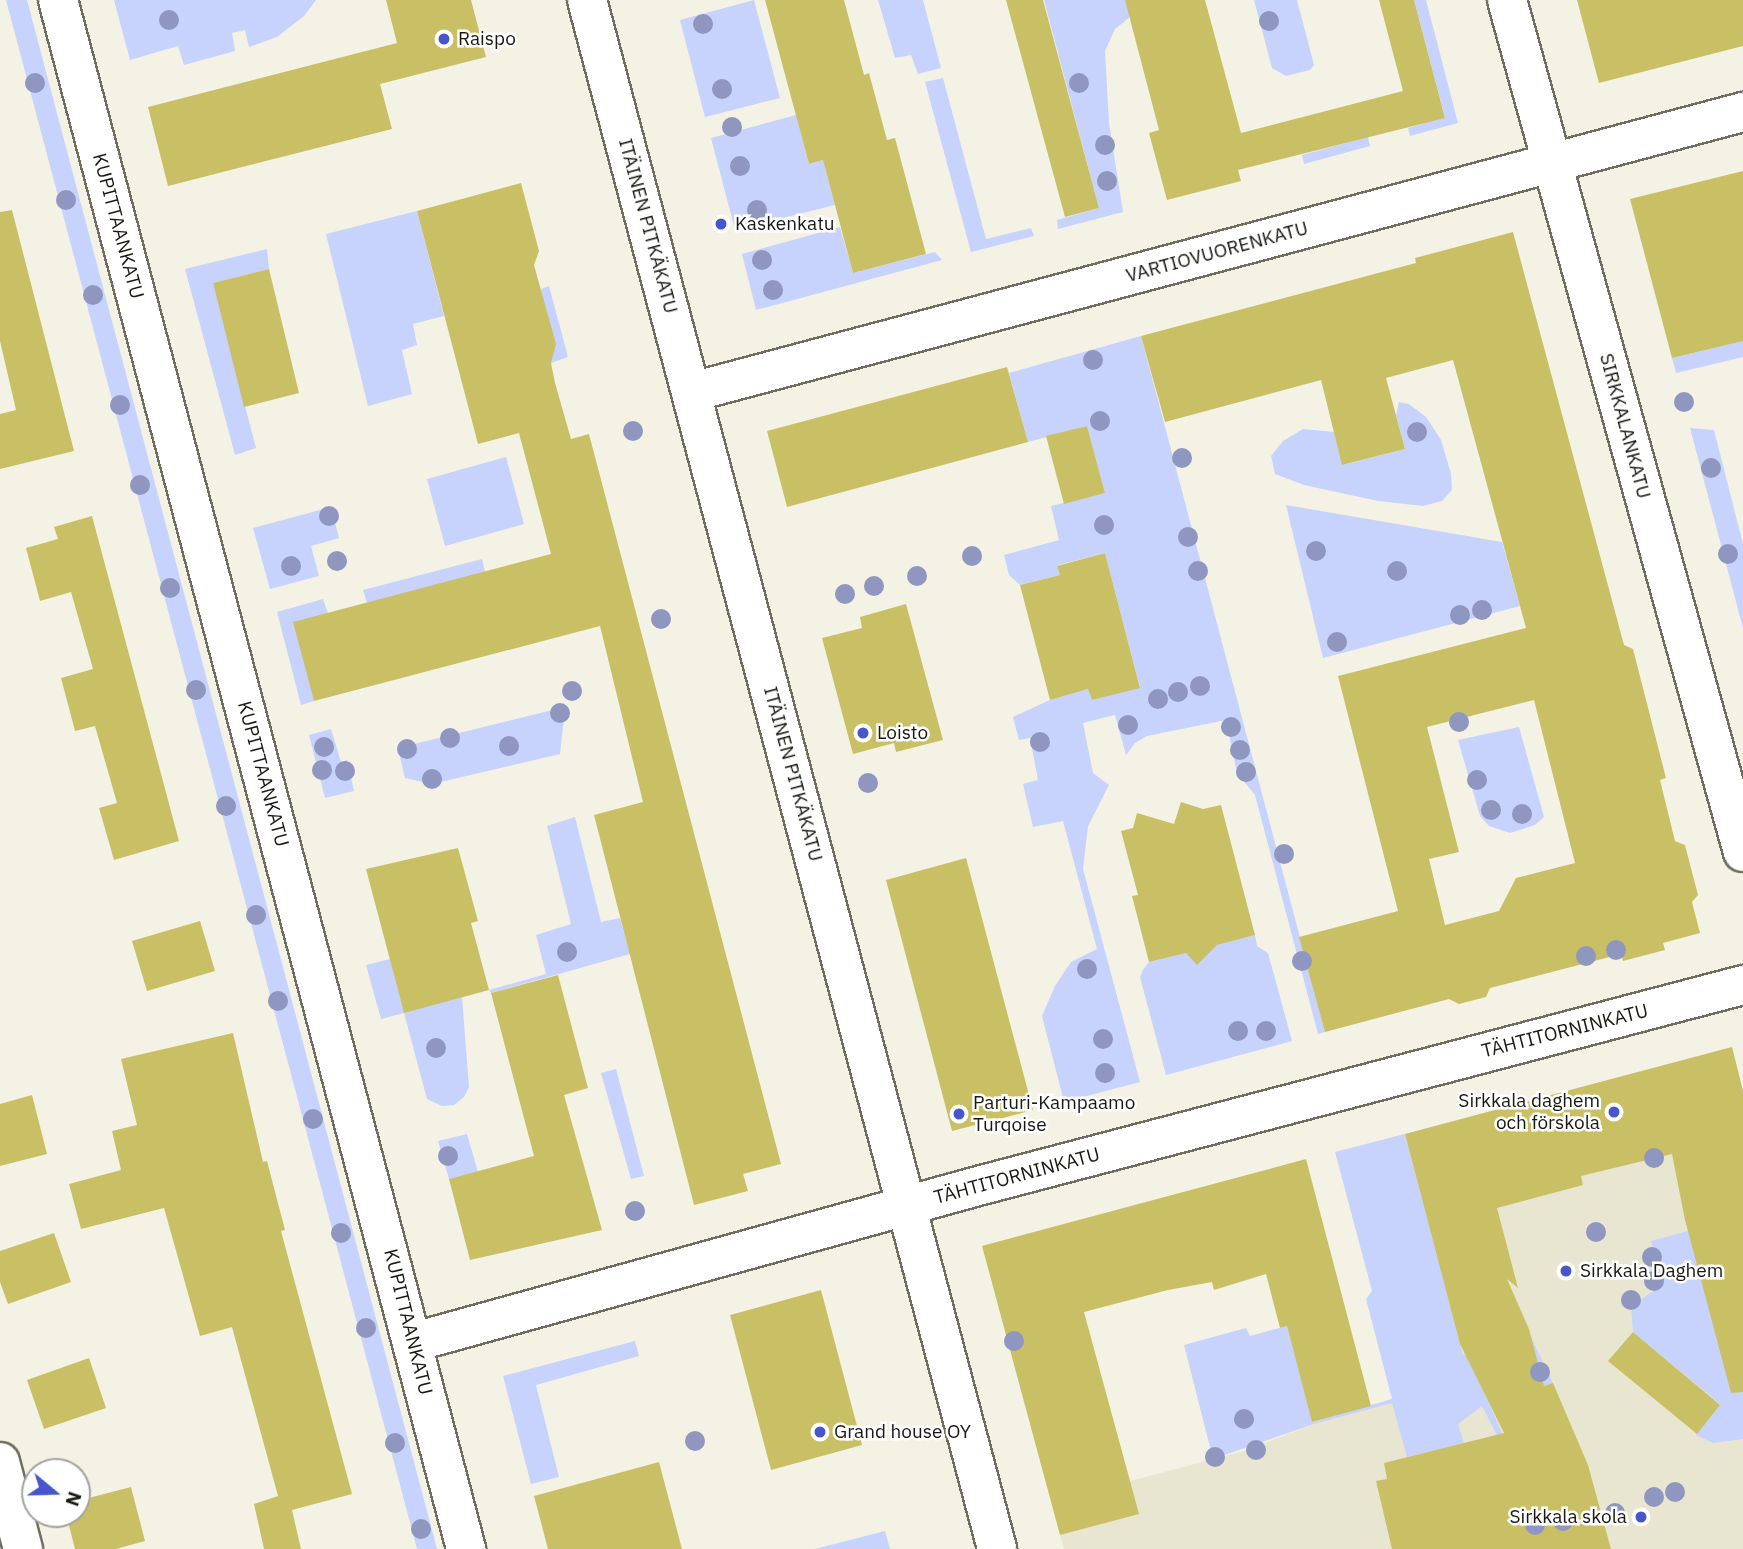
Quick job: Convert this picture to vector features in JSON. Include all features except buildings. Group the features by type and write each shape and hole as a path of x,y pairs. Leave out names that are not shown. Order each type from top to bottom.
{"street":[{"name":"KUPITTAANKATU","path":"58,0 414,1342 466,1549"},
{"name":"ITÄINEN PITKÄKATU","path":"587,0 997,1549"},
{"name":"SIRKKALANKATU","path":"1507,0 1743,852"},
{"name":"VARTIOVUORENKATU","path":"692,392 1743,112"},
{"name":"TÄHTITORNINKATU","path":"414,1342 907,1206 1743,985"},
{"path":"0,1462 23,1549"}],"shaded area":[{"path":"6,0 27,0 437,1549 417,1549"},
{"path":"114,0 316,0 304,16 277,37 249,47 245,30 232,33 235,51 184,65 178,46 130,60"},
{"path":"754,0 780,98 705,117 680,20"},
{"path":"878,0 923,0 941,68 918,74 911,55 895,58"},
{"path":"1044,0 1138,0 1130,17 1115,29 1105,51 1109,123 1123,212 1058,229 1057,220 1099,208"},
{"path":"1254,0 1297,0 1314,65 1310,70 1286,76 1272,68"},
{"path":"1414,0 1426,0 1458,123 1410,136 1408,128 1445,117"},
{"path":"943,78 986,239 1031,228 1034,236 971,252 925,82"},
{"path":"796,115 809,164 823,160 835,205 735,230 711,138"},
{"path":"1368,137 1370,146 1304,164 1302,155"},
{"path":"417,211 444,316 413,324 417,345 402,350 412,394 368,406 326,234"},
{"path":"840,227 853,273 935,252 942,260 756,310 742,254"},
{"path":"267,249 269,269 213,283 256,448 235,455 185,269"},
{"path":"549,286 568,357 551,363 541,289"},
{"path":"1743,307 1743,357 1676,373 1672,358 1734,343"},
{"path":"1141,336 1325,1032 1318,1034 1255,795 1237,773 1226,720 1147,736 1135,743 1126,755 1115,715 1083,723 1093,773 1109,785 1088,826 1083,869 1140,1082 1064,1102 1042,1016 1055,986 1071,962 1097,949 1063,821 1033,827 1023,784 1038,780 1030,738 1019,740 1013,717 1050,700 1088,689 1092,700 1140,687 1105,553 1058,565 1060,575 1020,585 1009,575 1004,555 1059,540 1051,506 1105,493 1087,426 1028,442 1009,373"},
{"path":"1399,402 1409,404 1426,417 1441,440 1451,474 1452,490 1442,501 1423,506 1378,501 1304,485 1275,474 1271,456 1283,441 1303,429 1334,432 1343,465 1405,449 1396,415"},
{"path":"1690,428 1714,430 1743,544 1743,628"},
{"path":"506,457 524,524 445,546 427,479"},
{"path":"1286,505 1502,542 1520,606 1323,658"},
{"path":"331,507 339,538 311,546 319,576 270,589 253,528"},
{"path":"482,559 485,572 367,603 363,590"},
{"path":"323,599 328,613 314,701 301,705 277,612"},
{"path":"565,707 560,754 432,784 405,778 398,748"},
{"path":"1519,727 1544,817 1535,825 1510,833 1489,826 1480,816 1458,740"},
{"path":"331,729 341,762 347,760 354,791 325,798 309,735"},
{"path":"575,817 601,922 620,918 630,954 491,993 489,990 546,974 536,935 571,924 547,826"},
{"path":"1255,935 1257,946 1268,953 1292,1041 1166,1075 1140,977 1143,970 1149,962 1186,953 1198,964 1212,946"},
{"path":"390,959 404,1012 462,997 469,1087 464,1097 454,1105 442,1106 427,1099 404,1013 381,1019 366,965"},
{"name":"Sirkkala Daghem","path":"1732,1047 1743,1091 1743,1549 1064,1549 1018,1379 1096,1358 1130,1481 1244,1451 1314,1424 1421,1394 1356,1147"},
{"path":"616,1069 644,1176 631,1179 601,1073"},
{"path":"467,1134 478,1172 449,1179 438,1141"},
{"path":"1405,1134 1463,1355 1531,1337 1553,1383 1515,1396 1486,1396 1505,1440 1503,1447 1482,1406 1458,1424 1468,1456 1441,1464 1437,1450 1407,1457 1392,1403 1314,1424 1213,1459 1184,1345 1246,1328 1250,1336 1287,1326 1313,1422 1392,1399 1366,1299 1372,1291 1335,1152"},
{"path":"1688,1231 1743,1360 1743,1439 1713,1443 1696,1435 1720,1404 1633,1332 1631,1306 1658,1288 1659,1272 1651,1241"},
{"path":"635,1341 639,1356 536,1385 559,1477 531,1484 503,1376"},
{"path":"885,1531 890,1549 815,1549"}],"place":[{"name":"Raispo","path":"444,39"},
{"name":"Kaskenkatu","path":"721,224"},
{"name":"Loisto","path":"863,733"},
{"name":"Sirkkala daghem och förskola","path":"1614,1112"},
{"name":"Parturi-Kampaamo Turqoise","path":"959,1114"},
{"name":"Sirkkala Daghem","path":"1566,1271"},
{"name":"Grand house OY","path":"820,1432"},
{"name":"Sirkkala skola","path":"1641,1517"}]}
